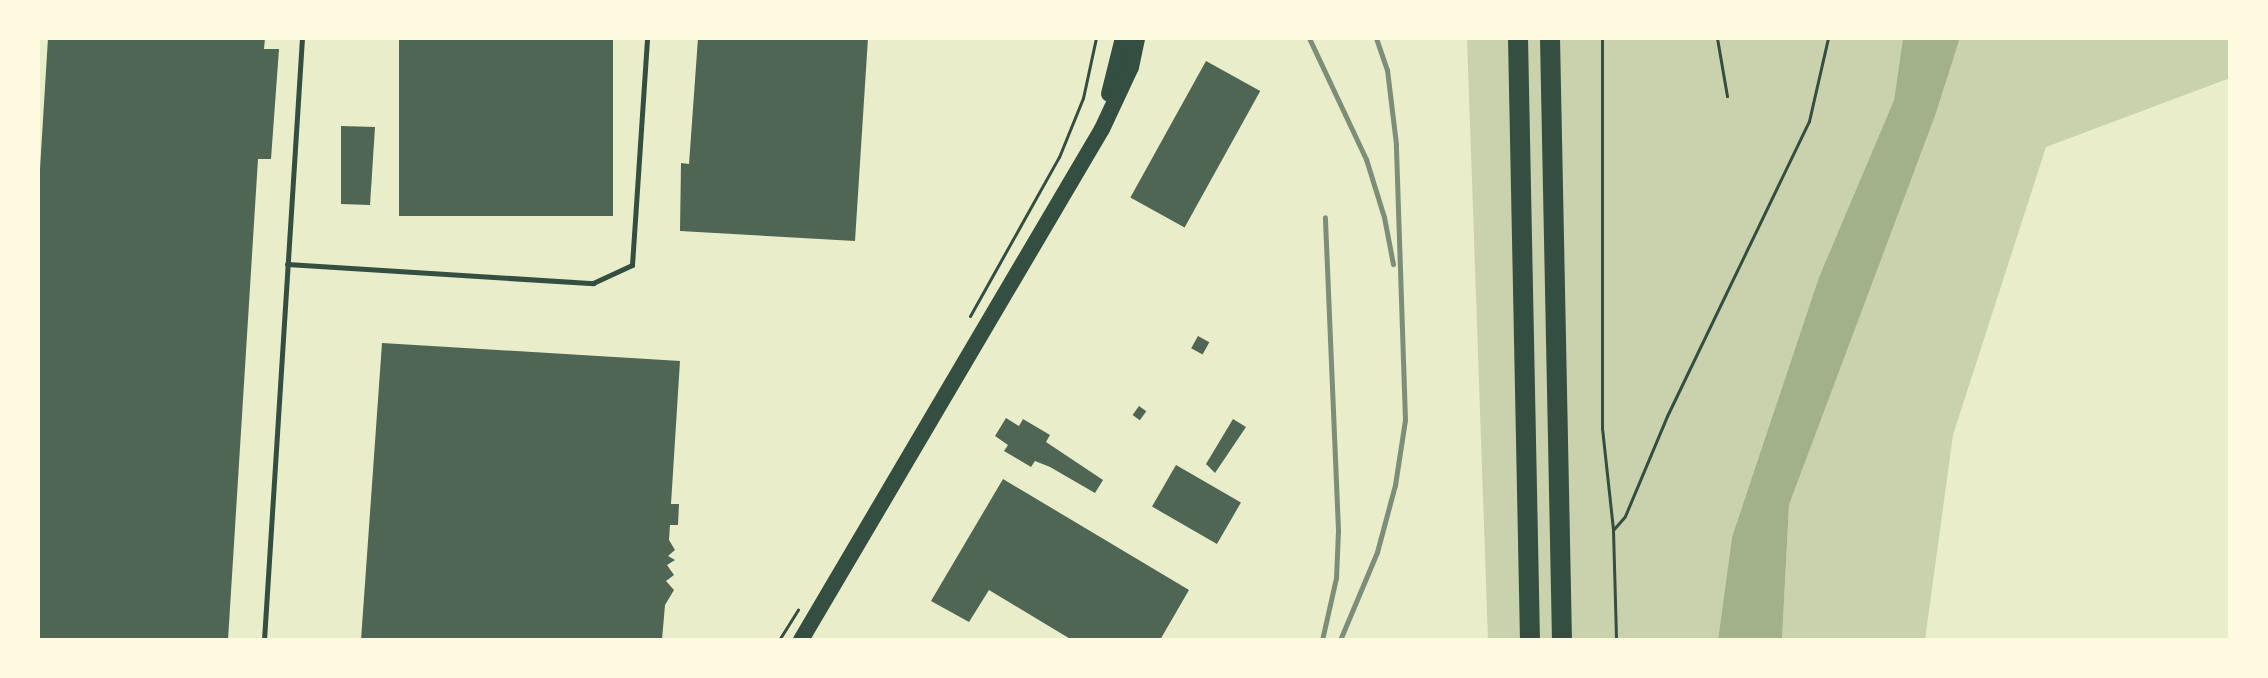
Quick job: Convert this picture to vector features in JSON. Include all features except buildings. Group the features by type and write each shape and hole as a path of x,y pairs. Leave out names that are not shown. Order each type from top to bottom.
{"highway":[{"path":"1518,38 1530,640"},
{"path":"1550,38 1562,640"}],"main road":[{"path":"1081,166 1100,123 1123,38"},
{"path":"801,640 1081,166 1131,67 1137,38"}],"lane":[{"path":"264,640 302,38"},
{"path":"287,264 593,283 632,265 647,38"}],"path":[{"path":"969,319 1059,157 1083,98 1096,38"},
{"path":"1602,38 1602,428 1613,530 1616,640"},
{"path":"1717,38 1727,96"},
{"path":"1613,530 1625,516 1667,416 1809,121 1828,38"},
{"path":"779,640 803,600"}],"shaded area":[{"path":"1467,38 1903,38 1894,100 1819,277 1732,537 1718,640 1488,640"},
{"path":"1903,38 1960,38 1935,116 1789,505 1782,640 1718,640 1732,537 1819,277 1894,100"},
{"path":"1960,38 2230,38 2230,78 2046,147 1953,435 1925,640 1782,640 1789,505 1935,116"}],"railway":[{"path":"1309,38 1366,159 1384,217 1393,264"},
{"path":"1340,640 1377,552 1395,485 1405,420 1396,144 1387,70 1376,38"},
{"path":"1322,640 1336,578 1338,530 1325,217"}]}
